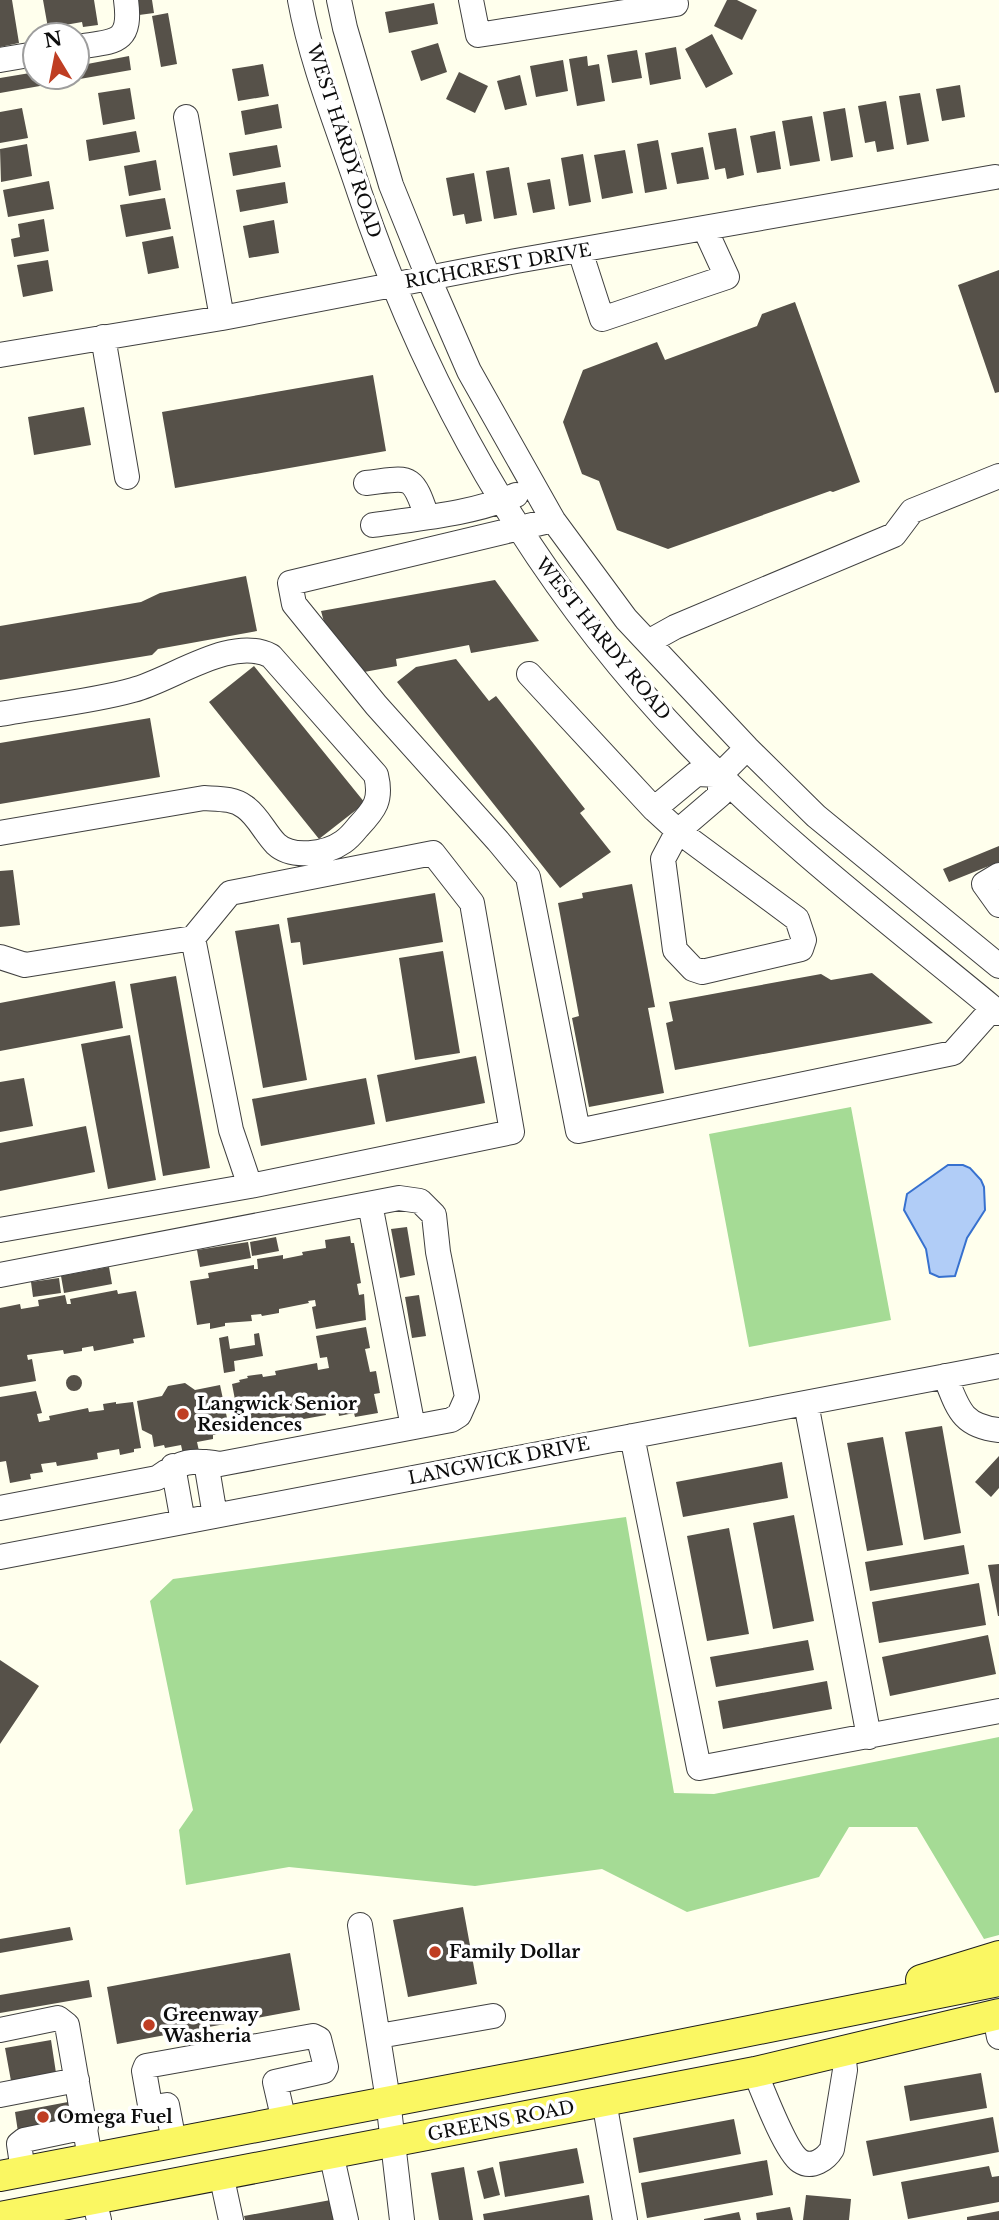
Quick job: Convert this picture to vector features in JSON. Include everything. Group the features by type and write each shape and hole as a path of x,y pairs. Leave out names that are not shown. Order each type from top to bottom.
{"main road":[{"path":"864,2008 926,1977 999,1956"},
{"path":"11,2174 559,2069 999,1980"},
{"name":"GREENS ROAD","path":"0,2217 97,2209 221,2174 755,2072 999,2014"},
{"path":"852,2050 999,2033"}],"street":[{"path":"91,45 119,38 128,23 126,0"},
{"name":"WEST HARDY ROAD","path":"300,0 329,100 392,285 433,379 518,529 557,587 649,700 720,775 863,901 996,1011"},
{"name":"WEST HARDY ROAD","path":"339,0 391,185 429,279 470,371 553,520 626,619 747,748 816,816 998,962"},
{"path":"471,0 478,35 676,2"},
{"path":"0,60 21,56"},
{"path":"186,117 222,318"},
{"name":"RICHCREST DRIVE","path":"0,355 222,318 995,177"},
{"path":"580,251 602,319 727,277 705,229"},
{"path":"103,337 127,477"},
{"path":"648,642 675,627 894,535 912,512 999,476"},
{"path":"366,483 406,480 412,483 417,489 426,517"},
{"path":"373,525 502,501 534,487"},
{"path":"553,520 290,583 294,604 376,705 528,877 578,1131 953,1053 996,1011"},
{"path":"0,714 134,690 196,663 236,652 263,652 271,656 376,775 380,790 379,799 371,814 351,835 342,843 316,851 296,853 280,847 246,807 226,799 204,798 0,833"},
{"path":"529,674 654,810 678,831 797,919 804,940 801,949 702,972 693,969 675,950 663,859 678,831 720,795 720,775 747,748"},
{"path":"654,810 695,774 720,775"},
{"path":"0,957 25,965 193,938 230,893 433,853 472,903 512,1132 250,1186 0,1230"},
{"path":"999,875 984,884 999,905"},
{"path":"193,938 231,1130 250,1186"},
{"path":"0,1275 370,1204 412,1199 421,1201 433,1215 467,1397 459,1415 451,1420 220,1464 190,1461 173,1466 157,1478 0,1508"},
{"path":"370,1204 413,1427"},
{"name":"LANGWICK DRIVE","path":"0,1557 999,1366"},
{"path":"945,1376 958,1409 969,1421 982,1428 999,1430"},
{"path":"806,1403 869,1737"},
{"path":"632,1436 699,1768 999,1712"},
{"path":"206,1462 215,1516"},
{"path":"173,1466 183,1522"},
{"path":"360,1925 394,2141 402,2220"},
{"path":"379,2036 493,2016"},
{"path":"0,2030 58,2018 67,2025 90,2158"},
{"path":"174,2142 167,2105 150,2105 144,2071 146,2066 313,2036 319,2039 326,2067 324,2071 275,2082 284,2121"},
{"path":"755,2072 796,2157 806,2164 814,2163 827,2157 832,2149 845,2070 852,2050"},
{"path":"0,2095 77,2080"},
{"path":"604,2101 625,2220"},
{"path":"12,2143 86,2127"},
{"path":"11,2174 19,2144 12,2143"},
{"path":"331,2153 346,2220"},
{"path":"221,2174 230,2220"}],"green space":[{"path":"851,1107 891,1320 749,1347 709,1134"},
{"path":"626,1517 674,1793 714,1794 999,1737 999,1935 984,1939 917,1827 849,1827 819,1877 687,1912 602,1869 475,1886 289,1867 186,1885 179,1830 193,1810 150,1601 173,1579"}],"water":[{"path":"948,1165 970,1168 981,1180 985,1210 967,1238 955,1276 939,1277 930,1273 926,1249 904,1210 907,1194"}],"building":[{"path":"0,0 12,0 19,43 0,47"},
{"path":"43,0 94,0 98,25 91,26 91,21 47,21"},
{"path":"136,0 152,0 154,13 139,15"},
{"path":"727,0 737,0 757,10 742,40 714,26"},
{"path":"434,3 438,24 389,33 385,12"},
{"path":"168,13 177,64 161,67 152,16"},
{"path":"712,34 733,74 706,88 685,49"},
{"path":"438,43 447,72 421,81 411,51"},
{"path":"676,47 681,79 650,85 645,53"},
{"path":"637,50 642,78 612,83 607,55"},
{"path":"129,56 131,70 91,77 91,63"},
{"path":"587,56 588,66 599,64 605,101 577,106 569,59"},
{"path":"563,60 568,91 536,97 530,66"},
{"path":"263,64 269,96 238,101 232,69"},
{"path":"459,72 488,86 475,113 446,99"},
{"path":"21,74 21,89 0,93 0,78"},
{"path":"520,75 527,105 505,110 497,81"},
{"path":"960,85 965,117 942,121 936,89"},
{"path":"130,88 135,119 103,125 98,93"},
{"path":"920,93 929,141 907,145 899,96"},
{"path":"886,101 894,149 877,152 875,141 865,143 858,106"},
{"path":"278,104 282,128 245,135 241,111"},
{"path":"22,108 28,138 0,143 0,112"},
{"path":"845,108 853,157 831,161 823,112"},
{"path":"812,116 820,161 790,166 782,121"},
{"path":"736,128 744,175 727,179 725,168 715,170 708,133"},
{"path":"136,131 140,152 89,161 86,140"},
{"path":"775,131 781,169 757,173 750,136"},
{"path":"658,140 667,189 645,193 637,144"},
{"path":"27,144 32,176 1,182 0,149"},
{"path":"277,145 281,167 233,176 229,153"},
{"path":"703,147 709,179 677,184 671,153"},
{"path":"625,150 633,193 602,199 594,155"},
{"path":"583,154 591,202 569,206 561,158"},
{"path":"156,160 161,190 129,196 124,166"},
{"path":"509,167 517,215 494,219 486,171"},
{"path":"474,173 482,221 466,224 464,214 453,216 446,178"},
{"path":"550,179 555,209 533,213 527,183"},
{"path":"49,181 54,209 8,217 3,190"},
{"path":"285,182 288,203 240,212 236,190"},
{"path":"165,198 171,229 126,237 120,205"},
{"path":"44,219 49,251 14,257 11,239 20,237 18,224"},
{"path":"274,220 279,253 249,258 243,226"},
{"path":"173,236 179,268 148,274 142,242"},
{"path":"48,260 53,291 23,297 17,265"},
{"path":"999,270 999,392 995,393 958,285"},
{"path":"795,302 860,482 668,549 617,530 599,481 582,474 563,422 583,370 657,342 665,360 757,326 762,314"},
{"path":"373,375 386,451 175,488 162,412"},
{"path":"84,407 91,445 34,455 28,417"},
{"path":"246,576 257,631 158,649 152,655 0,680 0,626 141,602 160,593"},
{"path":"495,580 539,641 471,653 469,645 396,659 397,666 364,672 324,622 321,611"},
{"path":"456,659 489,701 496,696 585,809 580,813 611,852 560,888 397,682 416,667"},
{"path":"254,666 365,803 319,839 209,702"},
{"path":"150,718 160,777 0,804 0,743"},
{"path":"999,846 999,862 949,882 943,869"},
{"path":"13,870 20,925 0,927 0,871"},
{"path":"632,884 655,1007 648,1008 664,1093 589,1107 572,1018 579,1016 558,903 583,898 582,893"},
{"path":"435,893 443,942 303,965 300,942 291,943 287,918"},
{"path":"279,924 307,1080 263,1088 235,931"},
{"path":"443,951 460,1053 415,1060 399,958"},
{"path":"872,973 933,1023 675,1070 666,1023 673,1021 669,1002 821,974 831,980"},
{"path":"176,976 210,1168 163,1176 130,984"},
{"path":"115,981 123,1028 0,1051 0,1003"},
{"path":"130,1035 156,1180 108,1189 81,1044"},
{"path":"476,1056 485,1103 386,1122 377,1075"},
{"path":"24,1078 33,1126 0,1132 0,1082"},
{"path":"366,1078 375,1124 261,1146 252,1099"},
{"path":"86,1126 95,1172 0,1191 0,1143"},
{"path":"407,1227 415,1275 400,1278 391,1229"},
{"path":"350,1236 351,1243 354,1243 361,1283 357,1284 359,1295 364,1294 366,1320 316,1329 312,1307 316,1306 315,1300 279,1309 279,1313 251,1315 252,1321 225,1323 225,1326 210,1329 210,1323 197,1325 190,1281 209,1278 208,1273 254,1265 254,1269 258,1269 257,1259 283,1255 283,1259 303,1255 302,1252 326,1248 325,1240"},
{"path":"276,1237 279,1251 252,1256 250,1242"},
{"path":"248,1242 251,1258 200,1267 197,1250"},
{"path":"109,1267 112,1284 64,1293 61,1276"},
{"path":"59,1278 61,1293 33,1297 31,1282"},
{"path":"117,1290 118,1294 136,1291 145,1337 133,1339 134,1343 94,1351 93,1346 64,1354 63,1350 27,1355 28,1360 32,1359 36,1381 0,1387 0,1308 20,1304 21,1309 39,1306 38,1300 65,1295 67,1304 71,1304 70,1299"},
{"path":"419,1295 426,1336 412,1338 405,1297"},
{"path":"366,1327 370,1348 365,1349 370,1372 376,1371 380,1393 374,1394 378,1413 355,1417 354,1413 339,1416 338,1409 325,1411 326,1415 287,1422 285,1416 263,1420 265,1426 241,1431 232,1384 248,1378 247,1376 276,1375 275,1371 317,1363 318,1370 329,1368 327,1357 320,1358 316,1336"},
{"path":"259,1333 263,1356 234,1361 235,1371 224,1373 219,1338 228,1336 230,1349 255,1345 254,1334"},
{"path":"71,1375 77,1375 82,1383 80,1389 71,1391 66,1386 66,1380"},
{"path":"185,1383 195,1390 220,1385 227,1418 225,1423 219,1424 220,1433 213,1435 213,1439 197,1442 199,1451 183,1454 181,1445 154,1447 152,1435 142,1430 137,1401 162,1396 168,1386"},
{"path":"36,1391 42,1413 37,1414 39,1422 50,1420 49,1416 88,1408 89,1412 104,1410 103,1404 133,1402 141,1448 120,1455 119,1449 97,1453 98,1459 57,1466 56,1462 41,1464 43,1472 30,1474 31,1479 10,1483 6,1461 0,1462 0,1397"},
{"path":"942,1426 961,1533 924,1540 905,1432"},
{"path":"883,1437 903,1545 867,1551 847,1443"},
{"path":"999,1456 999,1488 991,1497 975,1482"},
{"path":"782,1462 788,1498 683,1517 676,1482"},
{"path":"794,1515 814,1621 773,1629 753,1523"},
{"path":"729,1528 749,1634 707,1641 687,1536"},
{"path":"964,1545 969,1574 870,1591 865,1562"},
{"path":"999,1564 999,1616 998,1616 988,1565"},
{"path":"979,1583 986,1625 879,1643 872,1602"},
{"path":"988,1635 996,1674 890,1696 882,1657"},
{"path":"808,1640 814,1670 716,1687 710,1657"},
{"path":"0,1660 39,1686 0,1744"},
{"path":"827,1681 832,1709 723,1729 718,1701"},
{"name":"Family Dollar","path":"463,1907 477,1984 408,1997 393,1920"},
{"path":"70,1927 73,1940 0,1953 0,1939"},
{"path":"290,1953 300,2010 117,2044 107,1987"},
{"path":"89,1980 92,1997 0,2013 0,1995"},
{"path":"51,2040 56,2073 11,2081 5,2048"},
{"path":"981,2073 987,2108 910,2121 904,2086"},
{"name":"Omega Fuel","path":"68,2102 71,2122 18,2132 15,2112"},
{"path":"993,2117 999,2152 873,2176 866,2141"},
{"path":"734,2119 741,2154 639,2173 633,2138"},
{"path":"577,2148 584,2183 505,2197 499,2162"},
{"path":"767,2160 773,2195 647,2218 641,2183"},
{"path":"989,2166 992,2177 999,2176 999,2202 908,2219 901,2182"},
{"path":"464,2167 473,2220 439,2220 431,2173"},
{"path":"493,2167 500,2195 484,2199 477,2171"},
{"path":"589,2195 593,2220 484,2220 483,2214"},
{"path":"806,2195 851,2199 849,2220 803,2220"},
{"path":"336,2199 340,2220 245,2220 244,2216"},
{"path":"790,2207 793,2220 757,2220 756,2213"},
{"path":"999,2211 999,2220 967,2220 967,2217"},
{"path":"739,2212 741,2220 704,2220 704,2219"}],"place":[{"name":"Langwick Senior Residences","path":"183,1414"},
{"name":"Family Dollar","path":"435,1952"},
{"name":"Greenway Washeria","path":"149,2025"},
{"name":"Omega Fuel","path":"43,2117"}]}
